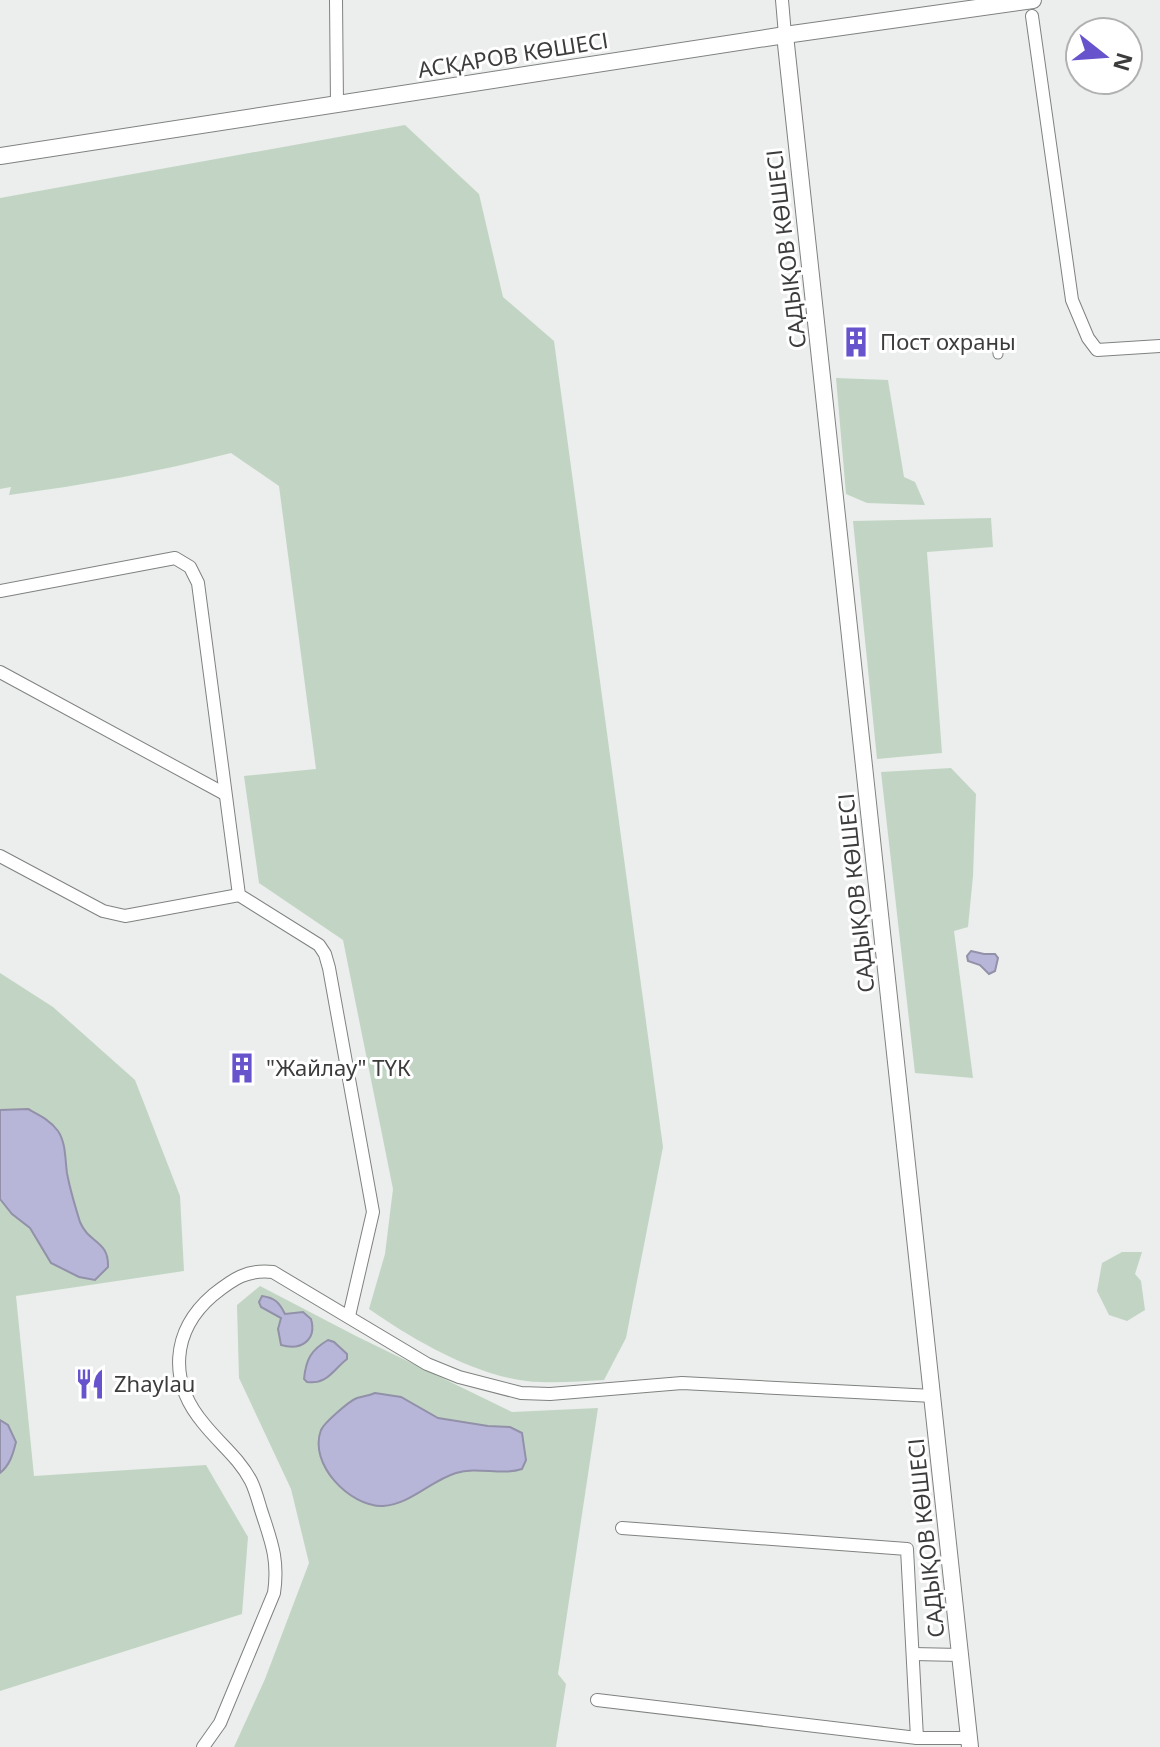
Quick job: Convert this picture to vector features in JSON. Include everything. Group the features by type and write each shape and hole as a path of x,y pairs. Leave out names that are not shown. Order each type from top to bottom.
{"street":[{"path":"336,0 337,104"},
{"path":"782,0 785,35"},
{"path":"1033,8 1072,300 1088,338 1097,350 1160,346"},
{"name":"АСҚАРОВ КӨШЕСІ","path":"0,156 785,35 1033,8"},
{"name":"САДЫҚОВ КӨШЕСІ","path":"785,35 970,1742"},
{"path":"0,591 175,558 190,567 198,583 239,895"},
{"path":"0,672 225,794"},
{"path":"0,856 103,911 125,916 239,895 319,945 329,968 373,1212 349,1316"},
{"path":"203,1747 220,1723 274,1593 277,1572 276,1554 252,1483 226,1447 204,1424 183,1388 176,1360 183,1337 200,1306 240,1275 257,1270 273,1272 427,1364 459,1377 521,1393 550,1394 682,1383 933,1396"},
{"path":"622,1528 907,1549 917,1738"},
{"path":"913,1654 960,1655"},
{"path":"597,1700 970,1742"}],"green space":[{"path":"405,125 479,194 503,297 554,341 663,1147 626,1338 604,1380 541,1382 496,1375 428,1346 369,1309 385,1254 393,1189 343,940 259,883 244,776 316,769 279,486 231,453 65,487 9,495 11,487 0,489 0,198"},
{"path":"836,378 888,380 904,477 915,482 925,505 867,503 846,494"},
{"path":"991,518 993,547 927,552 942,753 877,759 853,521"},
{"path":"951,768 976,794 968,927 954,931 973,1078 915,1073 881,772"},
{"path":"0,973 53,1007 135,1080 180,1196 184,1271 16,1296 34,1476 206,1465 248,1537 242,1614 0,1691"},
{"path":"1122,1252 1142,1252 1135,1274 1141,1281 1145,1310 1127,1321 1109,1315 1097,1291 1102,1263"},
{"path":"260,1286 512,1412 598,1408 558,1674 566,1684 556,1747 234,1747 265,1679 309,1563 291,1489 239,1378 237,1305"}],"water":[{"path":"971,951 995,954 998,958 995,971 989,974 980,965 968,961"},
{"path":"28,1109 48,1121 61,1136 80,1222 88,1235 102,1247 107,1258 108,1267 95,1280 79,1277 51,1263 30,1228 12,1214 0,1199 0,1110"},
{"path":"262,1296 276,1301 285,1314 303,1312 311,1319 312,1333 306,1342 295,1346 281,1345 278,1329 281,1318 261,1307 259,1302"},
{"path":"328,1340 347,1354 347,1359 325,1379 307,1382 304,1379 306,1366 313,1351"},
{"path":"375,1393 401,1397 438,1418 510,1427 522,1433 526,1460 522,1469 456,1473 412,1497 383,1506 358,1499 345,1491 326,1469 319,1443 321,1430 348,1403"},
{"path":"0,1420 8,1425 16,1442 9,1463 0,1473"}],"place":[{"name":"Пост охраны","path":"856,342"},
{"name":"\"Жайлау\" ТҮК","path":"242,1068"},
{"name":"Zhaylau","path":"90,1384"}]}
